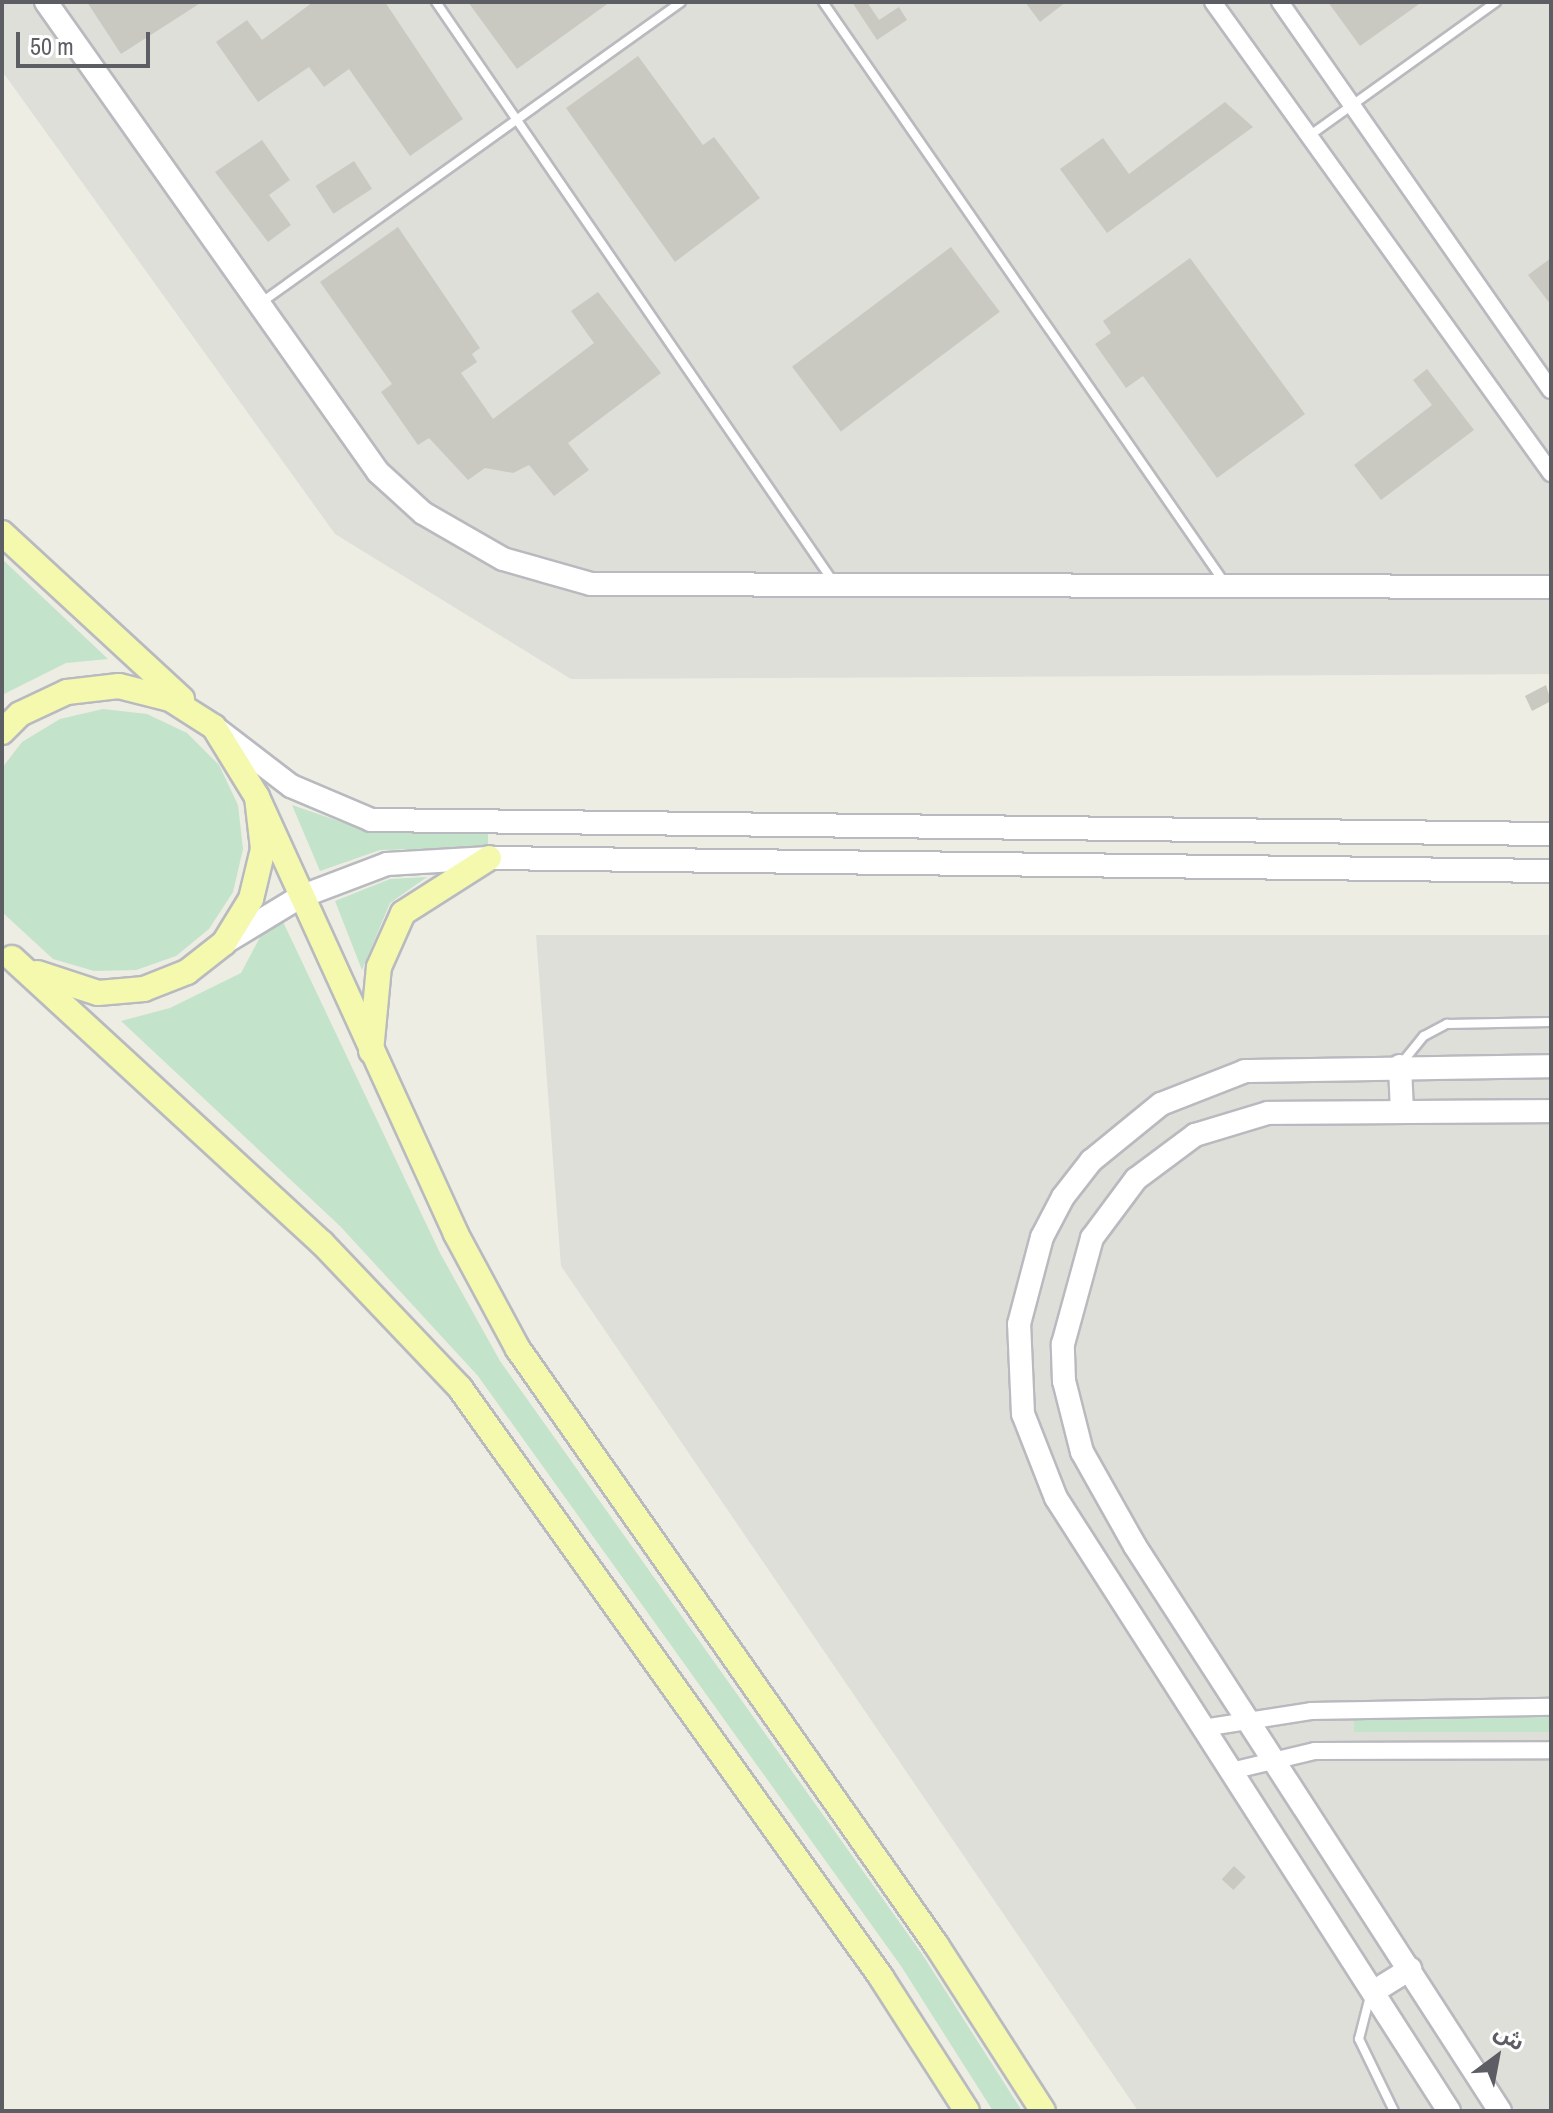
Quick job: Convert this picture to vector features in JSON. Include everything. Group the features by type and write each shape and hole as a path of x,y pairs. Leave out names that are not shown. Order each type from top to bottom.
{"main road":[{"path":"2,533 214,727 257,797 370,1053 518,1349 937,1946 1043,2111"},
{"path":"2,732 20,714 67,692 119,686 170,699 214,727"},
{"path":"7,953 52,982 98,993 144,989 173,978 224,943 251,899 263,849 257,797"},
{"path":"370,1053 379,967 403,913 489,858"},
{"path":"7,953 322,1243 460,1388 881,1977 967,2111"}],"street":[{"path":"46,2 255,307 378,472 475,546 591,584 839,590 1551,587"},
{"path":"1213,2 1551,473"},
{"path":"1280,2 1551,390"},
{"path":"214,727 291,786 371,820 1551,834"},
{"path":"224,943 300,897 387,864 489,858 1551,871"},
{"path":"1449,2111 1203,1728 1036,1458 1017,1369 1027,1279 1063,1197 1091,1161 1161,1104 1245,1071 1400,1066 1551,1066"},
{"path":"1400,1066 1402,1111"},
{"path":"1500,2111 1275,1756 1247,1717 1082,1452 1064,1381 1067,1307 1087,1249 1112,1206 1195,1135 1268,1113 1551,1111"},
{"path":"1203,1728 1247,1717 1551,1707"},
{"path":"1231,1771 1275,1756 1551,1750"},
{"path":"1373,1992 1410,1969"}],"lane":[{"path":"436,2 519,118 839,590"},
{"path":"255,307 681,2"},
{"path":"823,2 1227,586"},
{"path":"1309,136 1496,2"},
{"path":"1400,1066 1424,1036 1447,1024 1551,1022"},
{"path":"1373,1992 1362,2007 1359,2039 1394,2111"}],"shaded area":[{"path":"2,2 1551,2 1551,674 571,679 335,534 2,71"},
{"path":"536,935 1551,935 1551,2111 1138,2111 561,1266"}],"green space":[{"path":"2,559 108,659 66,663 2,695"},
{"path":"103,709 147,714 187,733 219,765 238,805 243,849 233,892 209,929 176,956 136,970 94,971 53,959 2,912 2,768 22,742 60,719"},
{"path":"292,805 370,832 488,832 488,847 380,850 320,871"},
{"path":"427,877 390,903 362,970 335,901 390,879"},
{"path":"276,907 440,1253 500,1361 922,1954 1022,2111 993,2111 901,1966 478,1376 340,1226 121,1021 170,1008 241,973"},
{"path":"1354,1711 1551,1711 1551,1732 1354,1732"}],"building":[{"path":"87,2 202,2 121,54"},
{"path":"313,2 385,2 463,119 410,156 349,69 324,87 309,67 258,102 216,42 247,20 262,40"},
{"path":"468,2 610,2 517,69"},
{"path":"852,2 867,2 879,20 899,7 907,20 877,40"},
{"path":"1025,2 1066,2 1040,22"},
{"path":"1328,2 1422,2 1360,46"},
{"path":"638,56 703,145 714,137 760,198 675,262 566,108"},
{"path":"1225,102 1253,127 1107,233 1060,169 1103,138 1129,174"},
{"path":"262,140 290,180 269,195 291,225 268,242 215,172"},
{"path":"354,161 372,189 333,214 315,186"},
{"path":"398,227 480,348 472,354 477,362 461,373 493,419 594,343 571,311 598,292 661,373 568,443 589,470 554,496 529,465 513,473 485,468 468,480 429,438 418,445 381,392 392,384 320,282"},
{"path":"951,247 1000,312 841,431 792,367"},
{"path":"1190,258 1305,414 1217,478 1143,376 1126,388 1095,344 1111,333 1103,321"},
{"path":"1551,258 1551,305 1528,275"},
{"path":"1427,369 1474,430 1381,500 1354,465 1432,405 1413,380"},
{"path":"1546,685 1551,701 1532,711 1525,696"},
{"path":"1234,1866 1246,1877 1233,1890 1222,1879"}]}
